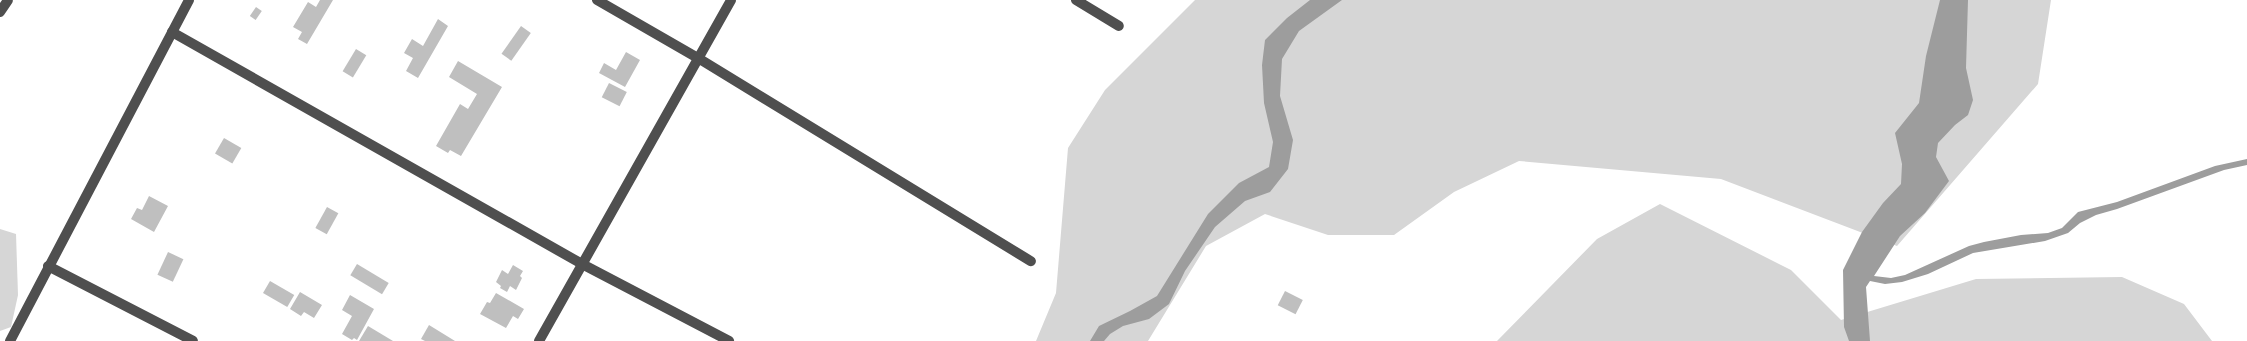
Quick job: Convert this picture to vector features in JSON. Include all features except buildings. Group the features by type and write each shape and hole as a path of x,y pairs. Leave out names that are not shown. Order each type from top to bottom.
{"street":[{"path":"0,12 8,0"},
{"path":"10,341 48,266 189,0"},
{"path":"597,0 698,58 1031,261"},
{"path":"539,341 731,0"},
{"path":"1076,0 1119,26"},
{"path":"172,32 582,264 729,341"},
{"path":"48,266 193,341"}],"shaded area":[{"path":"1195,0 2051,0 2038,84 1897,246 1721,179 1519,161 1454,192 1394,235 1328,235 1265,214 1206,246 1148,341 1036,341 1056,293 1068,148 1105,90"},
{"path":"1310,0 1342,0 1299,31 1282,59 1280,96 1293,140 1288,169 1270,192 1245,201 1215,227 1185,271 1169,304 1149,319 1123,326 1110,334 1104,341 1090,341 1099,326 1157,296 1208,214 1239,183 1269,167 1273,142 1264,103 1262,65 1265,40 1287,18"},
{"path":"1940,0 1968,0 1966,68 1973,100 1968,115 1955,125 1938,143 1936,157 1949,181 1925,213 1900,236 1874,276 1891,278 1905,275 1969,246 1984,242 2021,235 2048,233 2062,228 2078,212 2117,202 2215,166 2247,159 2247,165 2224,170 2117,209 2096,215 2080,223 2068,233 2045,241 1973,253 1928,274 1902,282 1885,284 1870,281 1866,287 1870,341 1849,341 1844,327 1843,270 1862,232 1883,203 1901,184 1902,164 1895,133 1919,103 1926,56"},
{"path":"1660,204 1791,270 1841,320 1976,279 2122,277 2184,304 2212,341 1497,341 1597,239"},
{"path":"0,229 16,234 18,295 11,327 0,331"}]}
